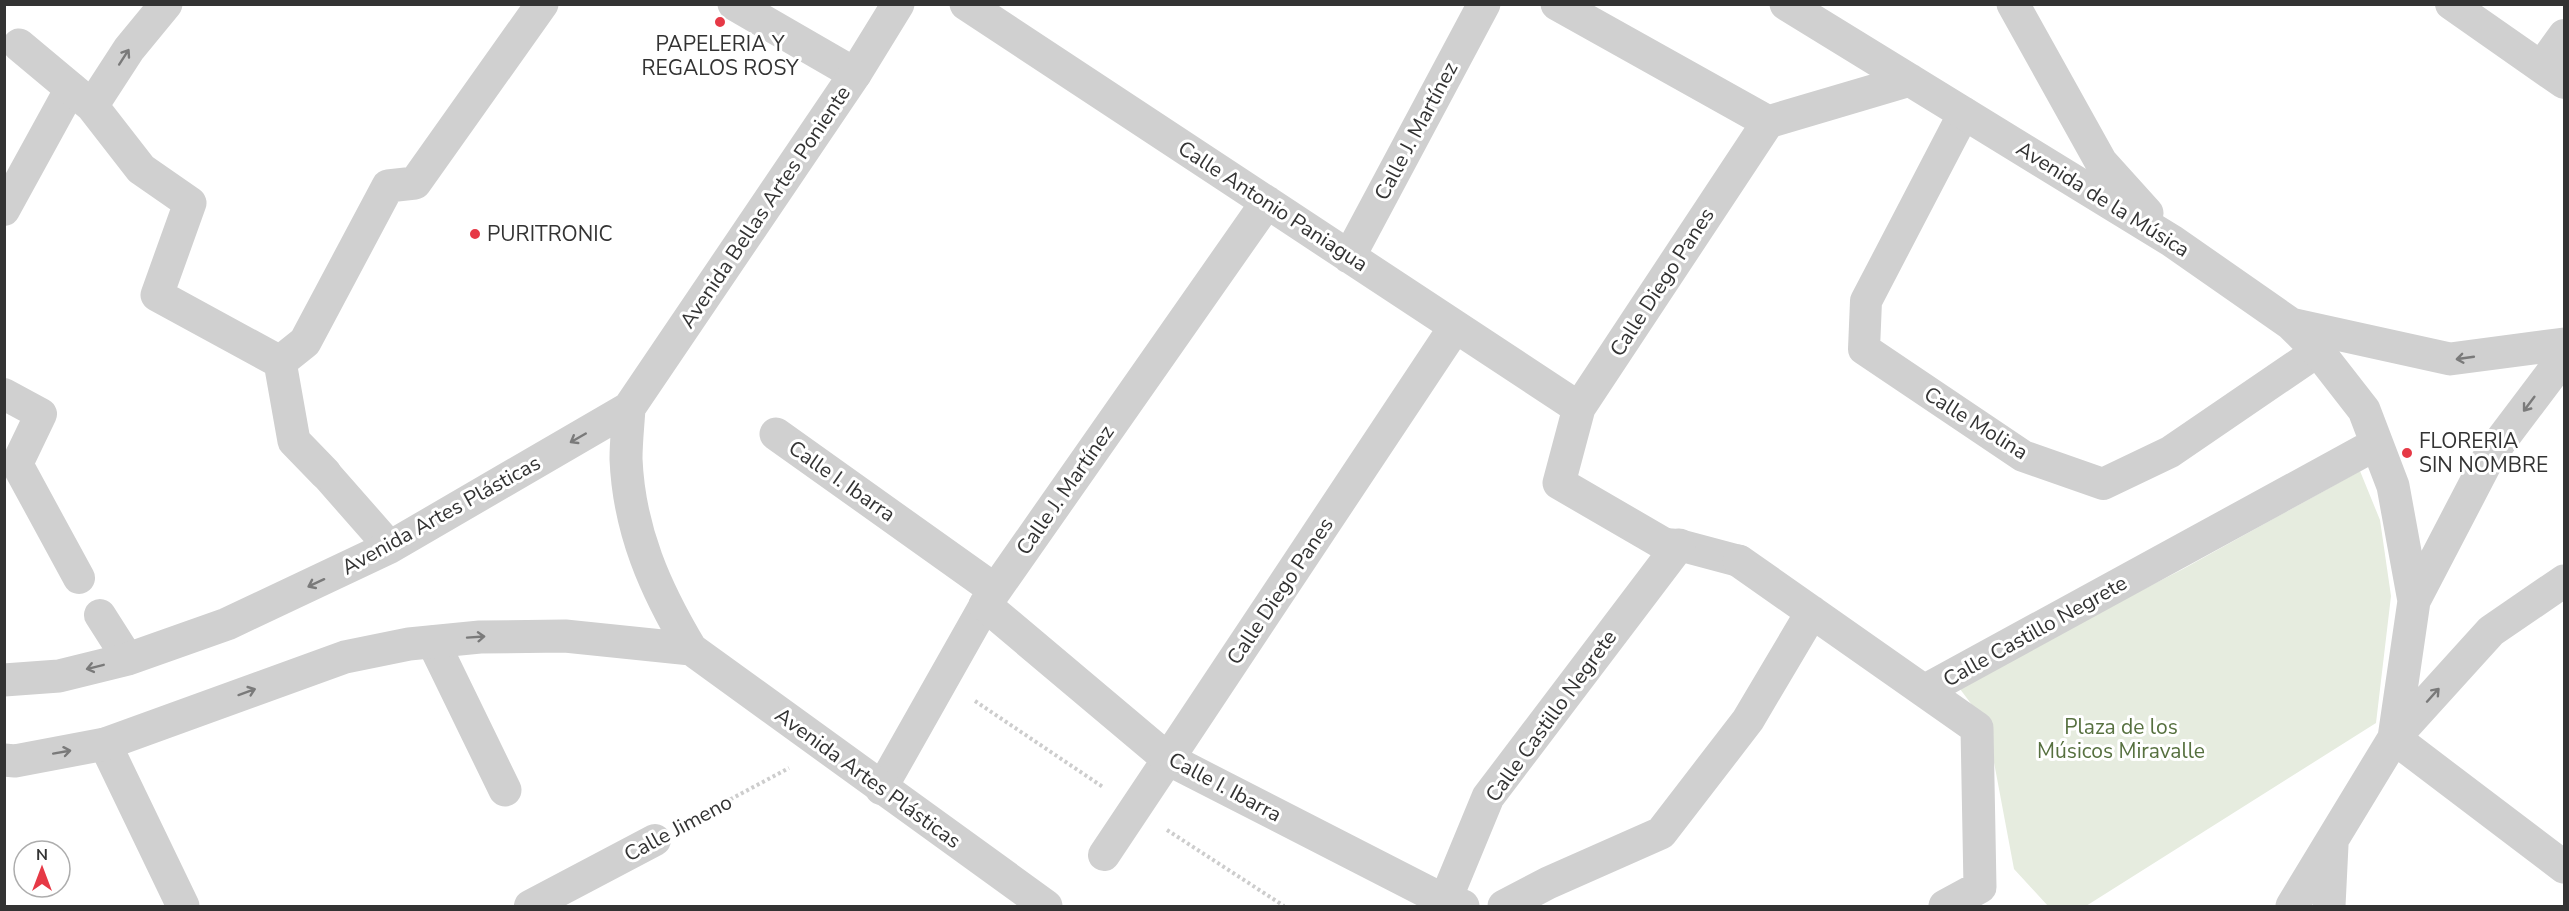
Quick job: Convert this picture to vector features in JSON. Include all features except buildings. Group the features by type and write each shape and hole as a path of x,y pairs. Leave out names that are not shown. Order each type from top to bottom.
{"street":[{"path":"4,210 82,97 129,49 166,4"},
{"path":"280,362 304,342 388,186 415,183 542,4"},
{"path":"734,4 855,74"},
{"name":"Avenida Bellas Artes Poniente","path":"629,408 855,74 898,4"},
{"name":"Calle Antonio Paniagua","path":"966,4 1579,408"},
{"name":"Calle J. Martínez","path":"1349,257 1484,4"},
{"path":"1557,4 1768,122 1910,80"},
{"name":"Avenida de la Música","path":"1786,4 2172,241 2291,324"},
{"path":"2013,4 2102,162 2172,241"},
{"path":"2451,4 2553,75 2565,34"},
{"path":"12,42 82,97 141,168 190,203 156,295 280,362"},
{"name":"Calle Molina","path":"1964,113 1866,301 1864,349 1874,356 2023,456 2103,484 2170,452 2318,351"},
{"name":"Calle Diego Panes","path":"1672,545 1559,483 1579,408 1768,122"},
{"name":"Calle J. Martínez","path":"881,789 990,597 1267,202"},
{"path":"2291,324 2318,351 2364,410 2393,486 2414,601 2394,738"},
{"path":"2291,324 2450,359 2565,344"},
{"name":"Calle Diego Panes","path":"1104,855 1455,327"},
{"path":"2414,601 2490,455 2565,357"},
{"path":"280,362 294,441 390,547"},
{"path":"4,394 41,414 17,464 80,578"},
{"name":"Avenida Artes Plásticas","path":"4,680 59,676 128,659 228,624 390,547 629,408"},
{"name":"Avenida Artes Plásticas","path":"629,408 626,459 632,509 637,529 645,558 665,605 691,649 881,789 1046,906"},
{"name":"Calle I. Ibarra","path":"776,434 990,597 1168,759 1454,904"},
{"name":"Calle Castillo Negrete","path":"1945,906 1980,887 1977,728 1924,691 2376,444"},
{"path":"1672,545 1738,561 1924,691"},
{"name":"Calle Castillo Negrete","path":"1454,904 1488,797 1672,545"},
{"path":"2292,906 2394,738 2491,632 2565,580"},
{"path":"1504,906 1548,883 1662,833 1748,720 1812,612"},
{"path":"100,615 128,659"},
{"path":"4,760 15,761 105,744 345,657 433,642 480,636 565,636 691,649"},
{"path":"433,642 505,790"},
{"path":"2394,738 2565,867"},
{"path":"105,744 183,906"},
{"name":"Calle Jimeno","path":"530,906 655,840"},
{"path":"2329,906 2332,843"}],"path":[{"name":"Calle Jimeno","path":"655,840 826,748"}],"green space":[{"name":"Plaza de los Músicos Miravalle","path":"2360,471 2380,520 2391,596 2376,723 2086,906 2048,906 2014,869 1987,725 1957,685 2183,569"}],"place":[{"name":"PAPELERIA Y REGALOS ROSY","path":"720,22"},
{"name":"PURITRONIC","path":"475,234"},
{"name":"FLORERIA SIN NOMBRE","path":"2407,453"}]}
